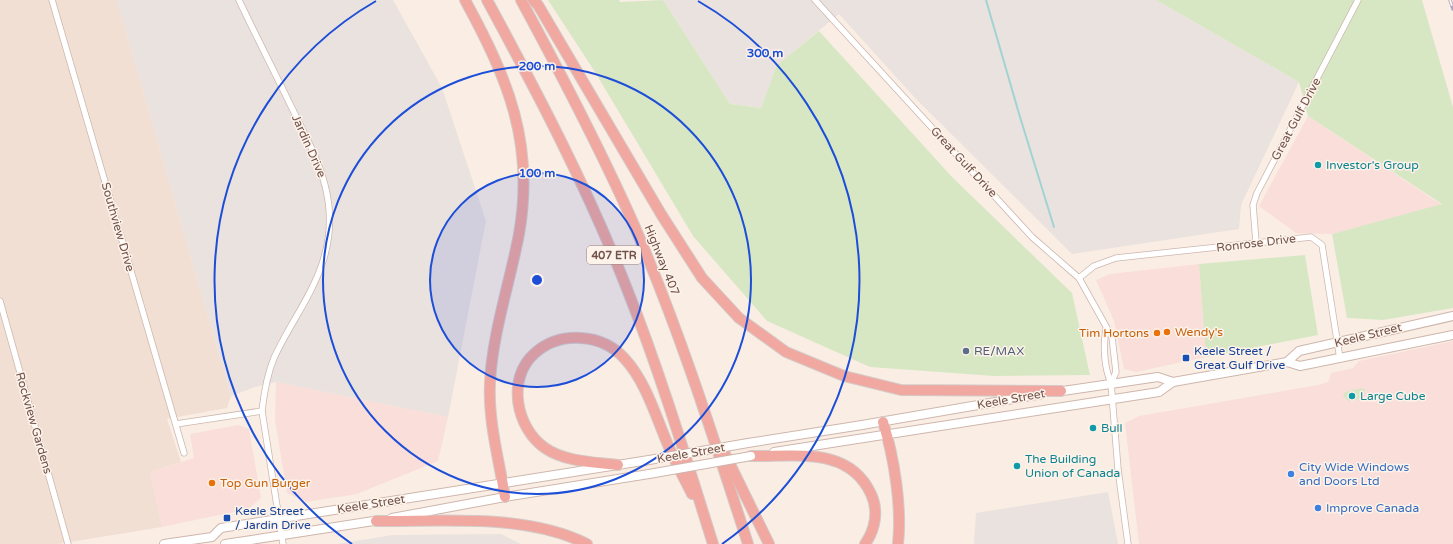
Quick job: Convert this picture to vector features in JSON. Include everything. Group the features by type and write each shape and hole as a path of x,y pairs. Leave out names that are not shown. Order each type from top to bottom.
{"highway":[{"path":"466,0 503,77 517,119 523,160 523,200 519,234 492,361 490,383 490,408 505,497"},
{"name":"407 ETR","path":"487,0 552,124 613,255 655,363 713,544"},
{"name":"Highway 407","path":"521,0 593,138 631,218 677,332 708,419 748,544"},
{"path":"533,0 538,5 562,42 661,214 702,278 739,318 786,352 844,376 902,390 1061,391"},
{"path":"618,465 582,461 562,456 545,448 530,435 520,415 517,393 522,369 534,353 556,341 579,337 598,341 613,348 625,359 637,377 654,411 668,446 707,525"},
{"path":"708,419 763,536 769,544"},
{"path":"883,422 890,443 898,513 898,544"},
{"path":"751,456 832,459 852,469 868,487 874,500 875,522 865,544"},
{"path":"376,520 498,522 522,524 587,544"}],"main road":[{"name":"Keele Street","path":"1287,362 1298,351 1453,316"},
{"name":"Keele Street","path":"212,537 224,544 376,520 751,456 1159,392 1173,382 1287,362 1300,366 1453,335"},
{"name":"Keele Street","path":"164,544 212,537 221,528 279,518 883,422 1061,391 1158,377 1173,382"}],"street":[{"name":"Southview Drive","path":"52,0 184,453"},
{"name":"Jardin Drive","path":"239,0 317,158 327,188 330,219 328,240 323,261 306,301 273,361 266,385 262,411 283,544"},
{"name":"Great Gulf Drive","path":"815,0 1032,237 1079,278 1101,315 1106,329 1112,337 1116,372 1111,384"},
{"name":"Great Gulf Drive","path":"1256,242 1253,205 1257,193 1358,0"},
{"name":"Ronrose Drive","path":"1079,278 1094,266 1116,258 1203,250 1256,242 1311,237 1322,245 1340,359"},
{"name":"Rockview Gardens","path":"0,302 68,544"},
{"name":"Great Gulf Drive","path":"1106,329 1104,340 1106,373 1111,384"},
{"path":"1111,384 1118,469 1128,544"},
{"path":"176,424 262,411"}],"shaded area":[{"path":"0,0 117,0 231,396 227,408 167,419 181,462 150,472 162,527 58,544 0,544"},
{"path":"117,0 393,0 442,88 486,221 448,417 276,382 255,387 231,396"},
{"path":"663,0 1156,0 1299,82 1241,205 1239,229 1072,254 916,99 839,14 777,65 761,108 730,104"},
{"path":"1308,116 1442,205 1332,234 1296,233 1259,206"},
{"path":"1199,264 1206,357 1136,372 1124,369 1114,321 1096,280 1110,274"},
{"path":"1453,341 1453,544 1139,544 1125,423 1139,416 1318,385 1328,382 1331,373 1353,368 1359,361"},
{"path":"276,382 448,417 438,461 357,494 306,502 287,493 275,420"},
{"path":"238,425 249,429 261,498 248,509 162,527 150,472 194,458 190,434"},
{"path":"1108,492 1118,544 974,544 976,513"},
{"path":"501,534 521,544 337,544 393,535"}],"green space":[{"path":"548,0 619,0 620,2 663,0 730,104 761,108 777,65 819,31 953,178 1072,293 1090,375 994,376 870,367 767,321 693,236 595,72"},
{"path":"1156,0 1422,0 1453,107 1453,308 1383,320 1347,318 1332,234 1442,204 1308,116 1299,82"},
{"path":"1305,255 1318,335 1206,357 1199,264"},
{"path":"1362,388 1365,390 1364,395 1359,399 1349,401 1343,396 1345,392"}],"waterway":[{"path":"986,0 1054,227"}],"railway":[{"path":"1450,0 1453,9"}],"place":[{"name":"Investor's Group","path":"1318,165"},
{"name":"Wendy's","path":"1167,332"},
{"name":"Tim Hortons","path":"1157,333"},
{"name":"RE/MAX","path":"966,351"},
{"name":"Keele Street / Great Gulf Drive","path":"1186,358"},
{"name":"Large Cube","path":"1352,396"},
{"name":"Bull","path":"1093,428"},
{"name":"The Building Union of Canada","path":"1017,466"},
{"name":"City Wide Windows and Doors Ltd","path":"1291,474"},
{"name":"Top Gun Burger","path":"212,483"},
{"name":"Improve Canada","path":"1318,508"},
{"name":"Keele Street / Jardin Drive","path":"227,518"}]}
